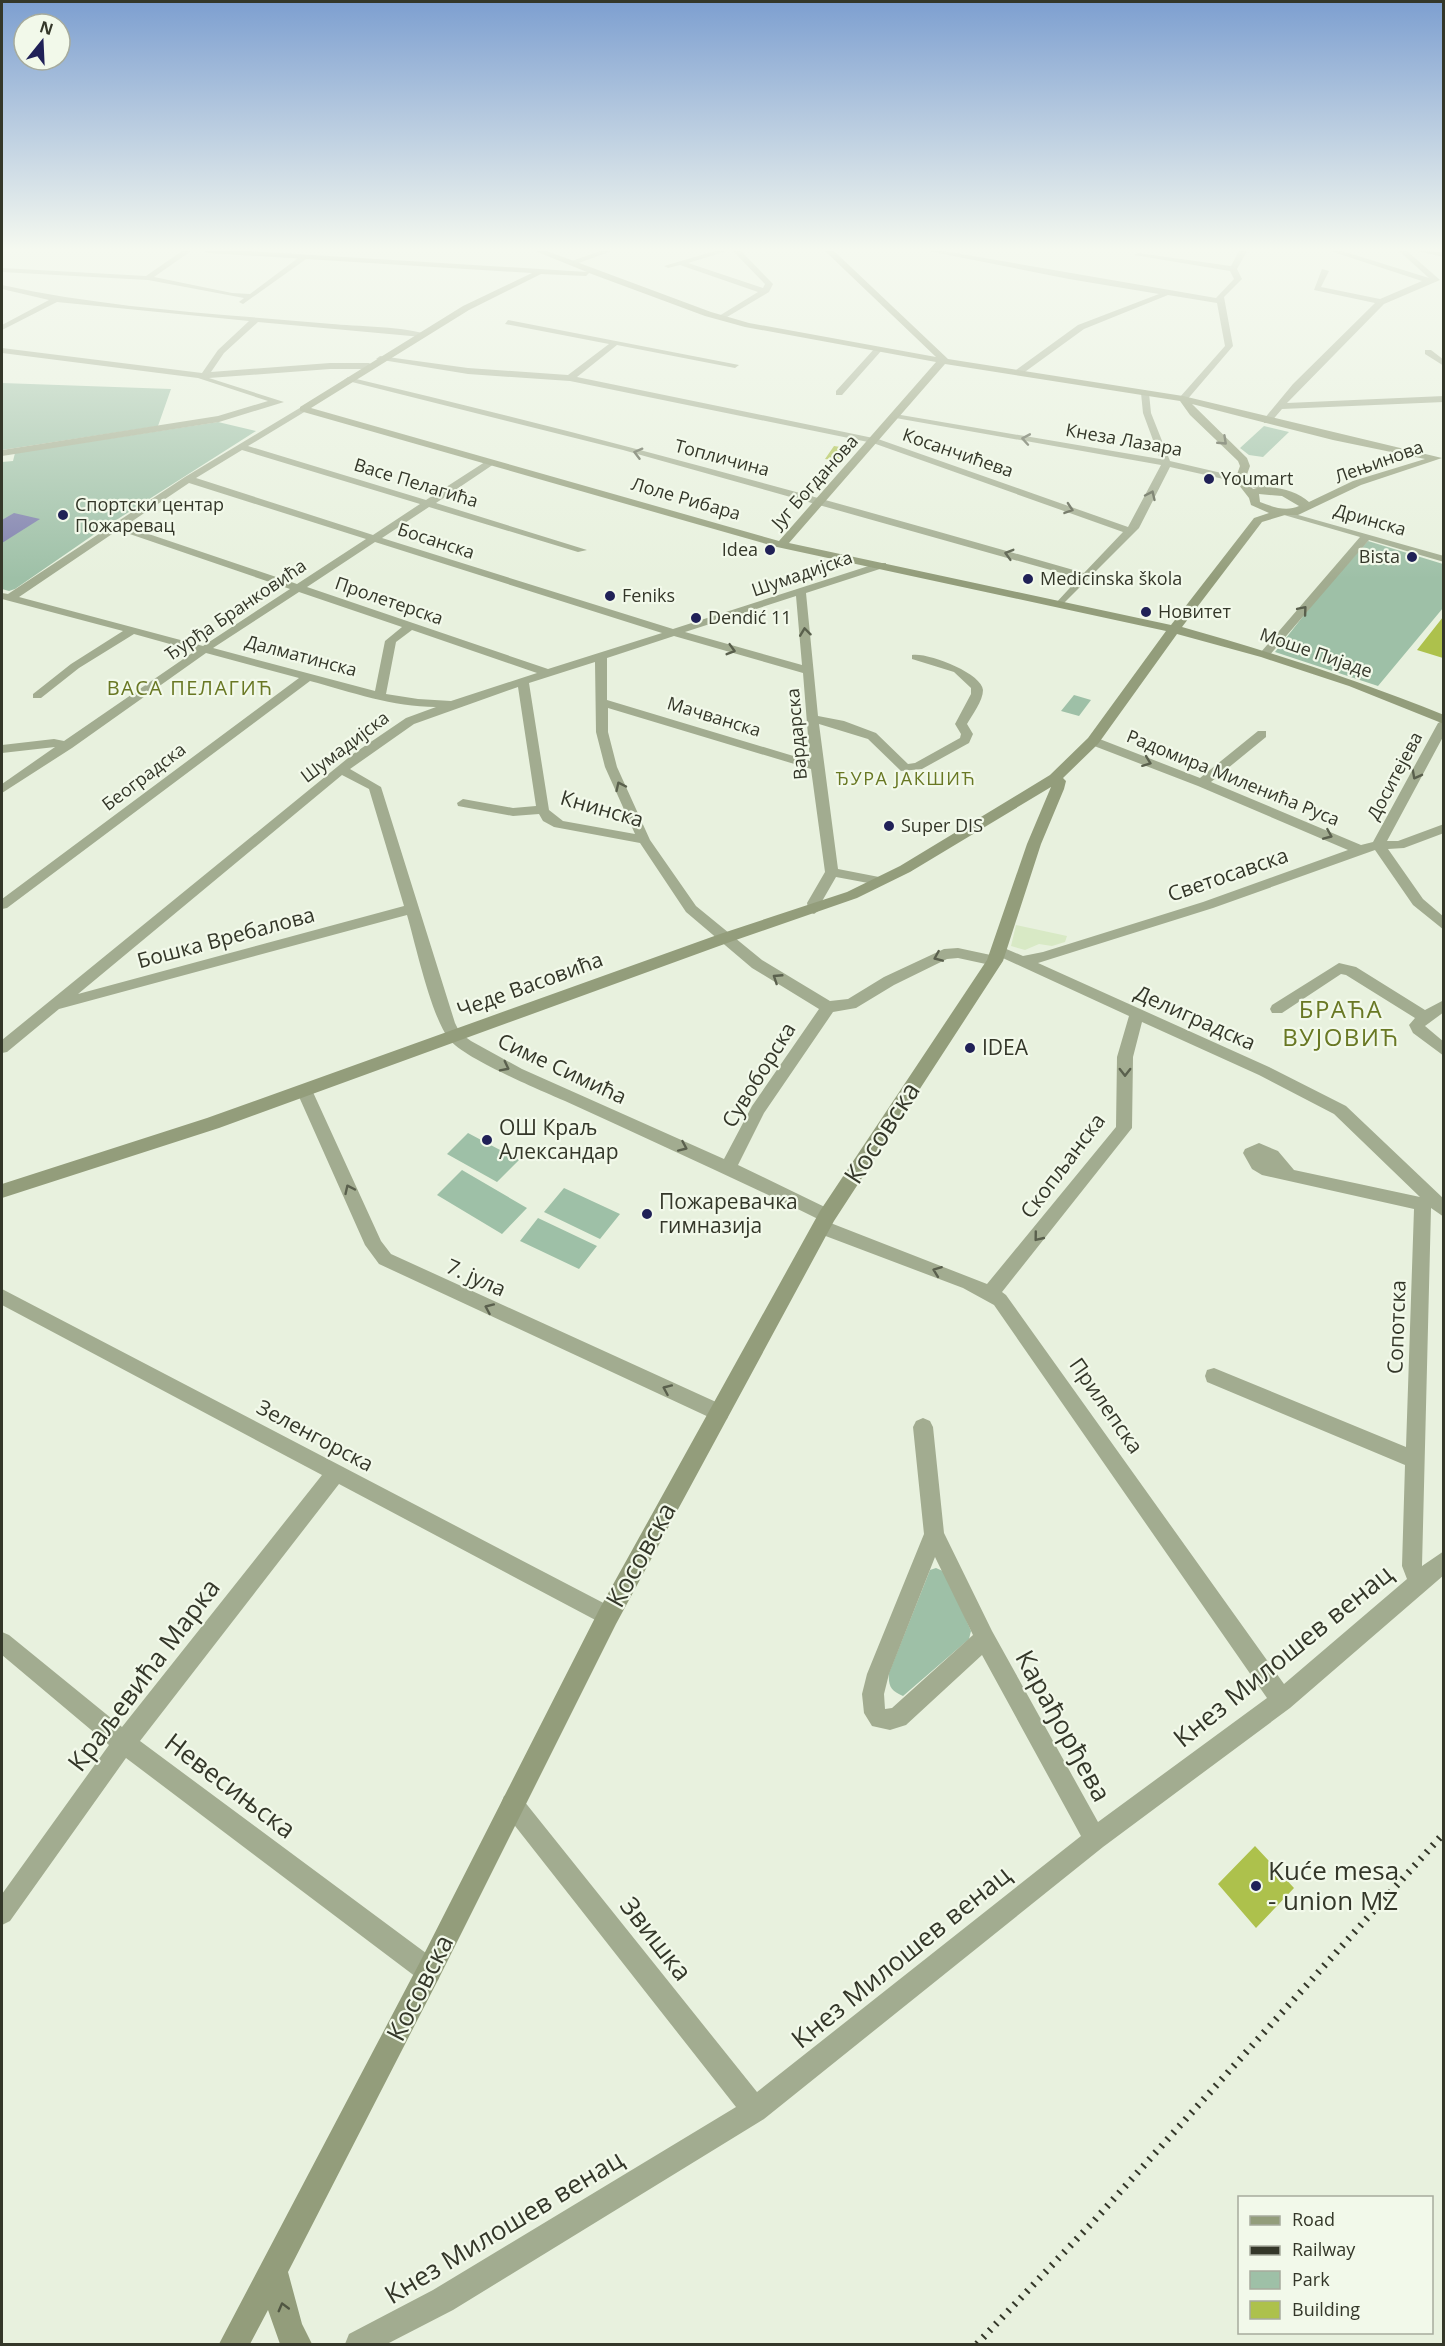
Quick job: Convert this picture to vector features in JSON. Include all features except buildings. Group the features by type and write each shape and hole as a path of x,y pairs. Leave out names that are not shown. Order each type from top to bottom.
{"street":[{"path":"78,360 195,375 330,366 369,366"},
{"path":"206,374 215,360"},
{"path":"4,597 378,360"},
{"name":"Косанчићева","path":"391,360 468,371 570,378 875,441 1130,531"},
{"path":"570,378 592,360"},
{"path":"712,360 735,365"},
{"path":"839,393 868,360"},
{"name":"Југ Богданова","path":"781,544 875,441 944,360"},
{"path":"947,360 1183,399 1267,421 1440,458"},
{"path":"1018,372 1034,360"},
{"path":"1183,399 1216,360"},
{"path":"1267,421 1296,386 1322,360"},
{"name":"Лоле Рибара","path":"195,375 303,409 781,544 1174,629"},
{"name":"Топличина","path":"348,380 472,408 820,501 1085,576"},
{"path":"1060,604 1130,531 1142,515 1166,463 1147,413 1145,393"},
{"path":"1183,399 1193,413 1243,460 1245,466 1240,480 1254,500 1258,520"},
{"path":"1280,405 1443,399"},
{"path":"2,453 219,419 278,401"},
{"name":"Кнеза Лазара","path":"895,417 1166,463 1240,480 1273,491"},
{"path":"219,419 266,432"},
{"name":"Васе Пелагића","path":"241,447 582,550"},
{"name":"Лењинова","path":"1258,520 1305,507 1357,483 1440,458"},
{"name":"Ђурђа Бранковића","path":"2,789 205,649 491,462"},
{"name":"Босанска","path":"188,479 675,634 809,671"},
{"path":"1254,500 1258,490 1273,491 1296,498 1304,502 1305,507"},
{"name":"Лењинова","path":"1296,498 1326,499"},
{"path":"1254,500 1285,513"},
{"name":"Дринска","path":"1285,513 1443,559"},
{"name":"Чеде Васовића","path":"2,1191 173,1137 725,938 814,909 879,882 1023,799 1055,778 1093,741 1174,629 1258,520"},
{"name":"Пролетерска","path":"116,526 548,673"},
{"path":"1265,654 1366,537"},
{"name":"Шумадијска","path":"2,1048 383,736 410,721 453,704 882,566"},
{"name":"Вардарска","path":"801,593 817,767 832,872"},
{"name":"Далматинска","path":"4,597 380,696 406,701 453,704"},
{"path":"380,696 392,641 411,626"},
{"name":"Моше Пијаде","path":"1174,629 1265,654 1353,683 1443,722"},
{"path":"37,696 60,676 133,630"},
{"path":"814,719 840,723 872,736 905,768 918,766 965,740 967,734 961,724 977,694 977,687 958,670 916,657"},
{"path":"601,658 602,732 611,767 644,840"},
{"name":"Београдска","path":"2,905 308,677"},
{"path":"523,682 543,810"},
{"path":"406,701 412,710 410,721"},
{"name":"Мачванска","path":"601,702 817,767"},
{"name":"Доситејева","path":"1378,845 1443,722"},
{"path":"1202,783 1262,734"},
{"name":"Радомира Миленића Руса","path":"1093,741 1202,783 1360,850"},
{"path":"2,749 54,743 68,745"},
{"path":"341,770 375,787 447,1023 455,1037"},
{"name":"Косовска","path":"234,2344 429,1971 608,1616 824,1221 997,956 1034,844 1059,783 1055,778"},
{"path":"1023,799 1049,809"},
{"name":"Книнска","path":"463,803 513,812 543,810 548,818 559,824 644,840 691,909 725,938"},
{"name":"Светосавска","path":"1024,961 1044,957 1208,905 1360,850 1378,845 1399,845 1443,828"},
{"path":"1378,845 1418,902 1443,925"},
{"path":"814,909 832,872 879,882"},
{"name":"Бошка Вребалова","path":"52,1006 411,909"},
{"path":"725,938 757,964 828,1007 851,1004 889,981 944,954 997,956"},
{"name":"Делиградска","path":"997,956 1024,961 1137,1015 1264,1071 1340,1110 1432,1204"},
{"path":"1277,1009 1333,971 1344,968 1425,1017"},
{"path":"1443,1005 1417,1025 1418,1029 1443,1051"},
{"name":"Сувоборска","path":"728,1168 758,1110 828,1007"},
{"name":"Скопљанска","path":"992,1293 1124,1128 1125,1057 1137,1015"},
{"name":"Симе Симића","path":"455,1037 477,1053 517,1073 728,1168 824,1221"},
{"name":"7. јула","path":"304,1090 374,1245 385,1260 720,1413"},
{"path":"1289,1176 1432,1204"},
{"name":"Сопотска","path":"1419,1584 1412,1566 1416,1460 1432,1204"},
{"name":"Прилепска","path":"824,1221 992,1293 1000,1300 1062,1384 1282,1700"},
{"name":"Зеленгорска","path":"2,1297 608,1616"},
{"path":"1214,1376 1416,1460"},
{"name":"Карађорђева","path":"923,1427 934,1534 985,1638 1095,1839"},
{"name":"Краљевића Марка","path":"2,1913 124,1743 335,1474"},
{"name":"Карађорђева","path":"934,1534 878,1672 872,1701 873,1711 878,1718 887,1721 898,1717 985,1638"},
{"name":"Кнез Милошев венац","path":"359,2344 443,2300 755,2110 1095,1839 1282,1700 1443,1561"},
{"name":"Невесињска","path":"2,1642 124,1743 429,1971"},
{"name":"Звишка","path":"512,1804 755,2110"},
{"path":"272,2269 289,2331 297,2344"}],"green space":[{"path":"2,383 171,389 158,426 2,450"},
{"name":"Спортски центар Пожаревац","path":"218,422 256,431 99,531 15,589 9,591 2,589 2,462 13,461 15,453"},
{"path":"1264,426 1289,432 1263,457 1249,455 1240,448"},
{"path":"1368,541 1443,564 1443,608 1378,686 1275,652 1319,596"},
{"path":"1074,695 1091,700 1079,716 1061,711"},
{"path":"468,1133 519,1160 497,1182 447,1154"},
{"path":"462,1170 527,1208 502,1234 437,1195"},
{"path":"564,1188 620,1214 600,1239 544,1212"},
{"path":"538,1218 597,1246 579,1269 520,1241"},
{"path":"936,1568 945,1572 971,1631 969,1639 903,1696 891,1688 889,1673 930,1570"}],"shaded area":[{"path":"1016,925 1067,936 1065,942 1052,946 1039,944 1025,950 1011,946"}],"water":[{"path":"14,513 40,519 2,543 2,520"}],"railway":[{"path":"977,2344 1092,2223 1444,1833"}],"place":[{"name":"Youmart","path":"1209,479"},
{"name":"Спортски центар Пожаревац","path":"63,515"},
{"name":"Idea","path":"770,550"},
{"name":"Bista","path":"1412,557"},
{"name":"Medicinska škola","path":"1028,579"},
{"name":"Feniks","path":"610,596"},
{"name":"Новитет","path":"1146,612"},
{"name":"Dendić 11","path":"696,618"},
{"name":"Super DIS","path":"889,826"},
{"name":"IDEA","path":"970,1048"},
{"name":"ОШ Краљ Александар","path":"487,1140"},
{"name":"Пожаревачка гимназија","path":"647,1214"},
{"name":"Kuće mesa - union MZ","path":"1256,1886"}],"district":[{"name":"ВАСА ПЕЛАГИЋ","path":"190,688"},
{"name":"ЂУРА ЈАКШИЋ","path":"906,779"},
{"name":"БРАЋА ВУЈОВИЋ","path":"1341,1024"}]}
